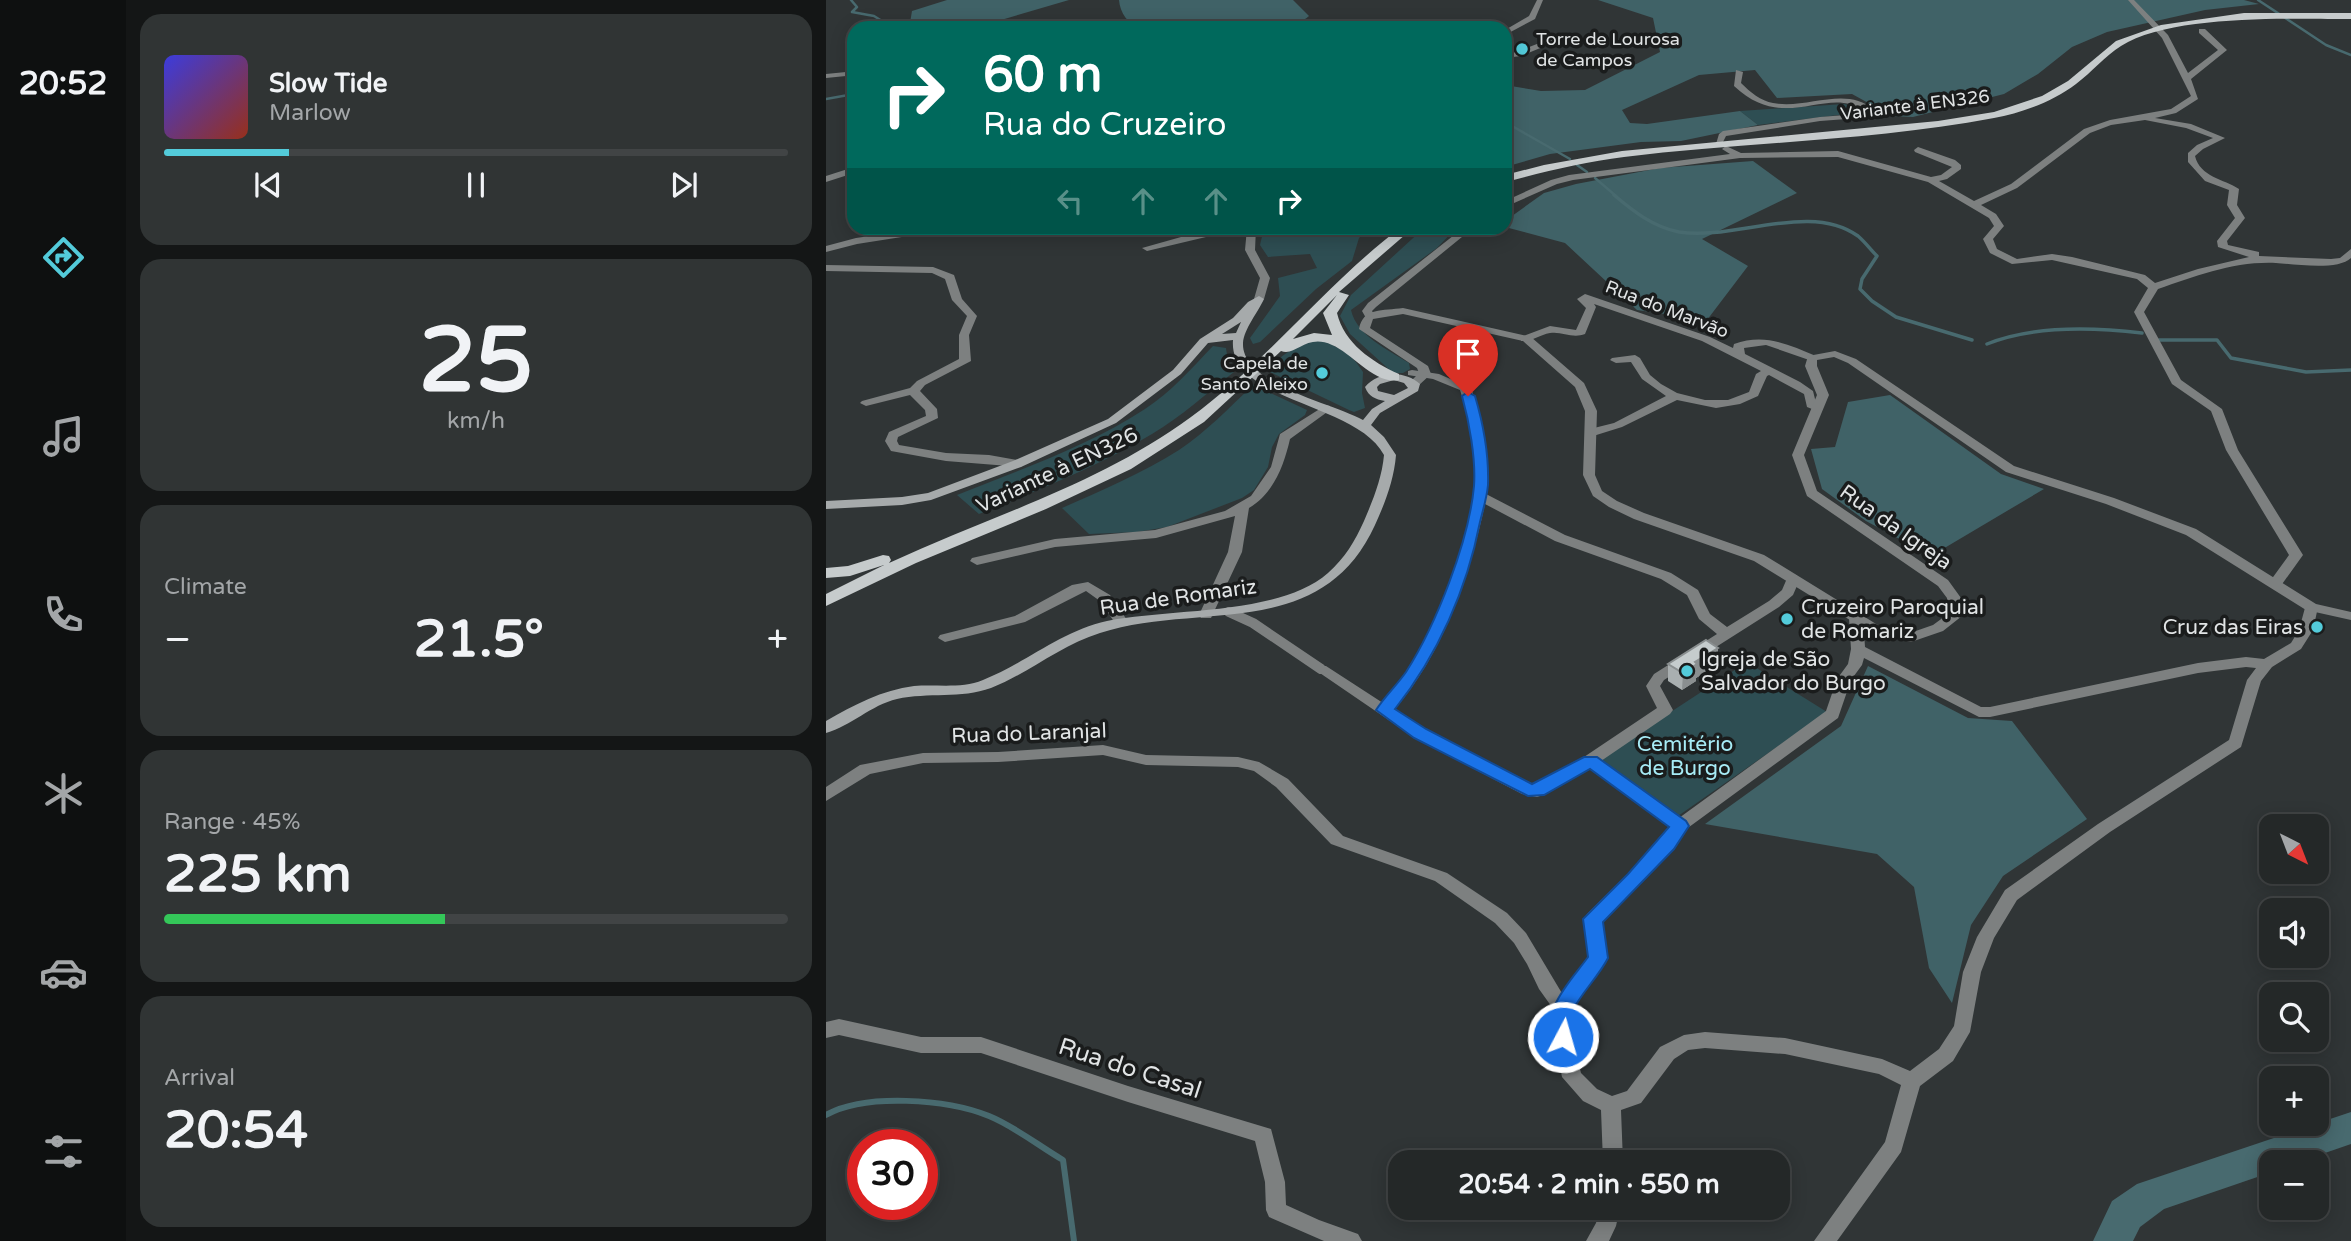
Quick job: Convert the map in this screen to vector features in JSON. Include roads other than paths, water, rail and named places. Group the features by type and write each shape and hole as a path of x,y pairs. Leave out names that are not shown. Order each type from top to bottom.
{"main road":[{"name":"Variante à EN326","path":"1512,177 1597,158 1938,124 1996,115 2046,98 2071,83 2119,43 2161,28 2244,16 2351,16"},
{"name":"Variante à EN326","path":"826,601 904,561 1116,471 1167,442 1211,409 1357,270 1399,235"},
{"path":"1357,270 1349,288 1330,313 1334,330 1371,366 1409,377"},
{"path":"1259,299 1239,339 1241,361 1249,371 1272,385 1365,425 1376,411 1400,397 1409,377"},
{"path":"826,505 902,501 931,496 1017,464 1112,421 1177,372 1204,341 1237,320 1259,299"},
{"path":"1204,341 1217,337 1239,339"},
{"path":"1259,366 1296,342 1309,337 1326,337 1353,349"},
{"path":"1371,366 1376,411"},
{"path":"1375,390 1409,377"},
{"path":"1375,390 1400,397"},
{"name":"Rua de Romariz","path":"826,727 884,698 908,692 951,691 984,685 1084,634 1122,623 1229,612 1277,603 1310,590 1337,573 1359,547 1371,523 1390,455 1386,446 1365,425"},
{"path":"826,573 850,571 870,565 1064,495"}],"street":[{"path":"1512,29 1532,17 1540,0"},
{"path":"1975,204 2013,187 2098,126 2144,120 2189,103 2195,97 2193,87 2186,79 2166,39 2145,19 2132,0"},
{"path":"2186,79 2223,50 2202,31"},
{"path":"1512,55 1558,39"},
{"path":"1739,72 1737,84 1767,104 1789,106 1849,101 1870,110 1860,116 1820,119 1719,137 1722,145 1740,156"},
{"path":"826,76 843,74"},
{"path":"2144,120 2188,126 2221,138 2191,155 2192,162 2208,178 2234,189 2232,205 2240,218 2222,241 2223,247 2256,254 2252,259"},
{"path":"1918,150 1952,162 1958,167 1944,177 1931,180"},
{"path":"1512,201 1572,177 1740,156 1838,154 1931,180 1975,204 1993,216 1999,226 1988,239 1993,251 2004,258 2016,262 2052,257 2072,260 2141,277 2154,287"},
{"path":"826,179 847,172"},
{"path":"826,249 895,235"},
{"path":"1147,248 1203,235"},
{"path":"1251,235 1250,250 1265,278 1259,299"},
{"path":"1456,383 1435,383 1409,377 1364,329 1366,319 1370,316 1367,311 1371,305 1459,235"},
{"path":"2275,584 2296,555 2232,450 2216,410 2176,382 2139,312 2154,287 2202,271 2252,259 2332,262 2343,260 2351,252"},
{"path":"826,268 933,270 950,277 957,300 972,316 964,335 965,361 921,383 914,390 866,403"},
{"name":"Rua do Marvão","path":"1525,339 1550,329 1576,334 1581,332 1591,307 1582,299 1585,297 1706,339 1809,393 1811,405 1817,408"},
{"name":"Rua da Igreja","path":"1370,316 1403,311 1525,339 1580,385 1591,411 1589,475 1597,493 1639,516 1759,558 1876,630 1911,638 1938,628 1955,616 1954,598 1943,583 1811,494 1798,455 1823,395 1811,366 1812,358"},
{"path":"1740,356 1738,346 1746,342 1764,342 1789,348 1812,358 1835,354 1852,361 2010,469 2110,501 2191,532 2311,607 2351,616"},
{"path":"1616,360 1631,357 1636,360 1637,368 1675,396"},
{"path":"1590,433 1618,425 1675,396 1686,396 1712,405 1741,400 1755,394 1762,374 1770,372"},
{"path":"1384,710 1412,676 1451,598 1465,558 1480,496 1480,459 1475,417 1465,388 1425,374 1409,377"},
{"path":"914,390 917,397 932,409 932,418 893,435 891,440 895,448 946,457 989,458 1017,464"},
{"path":"977,561 1055,543 1156,534 1230,514 1255,499 1277,467 1284,437 1326,408"},
{"path":"1480,496 1560,538 1666,576 1693,593 1704,616 1728,635"},
{"path":"1206,615 1236,552 1243,507"},
{"path":"1229,612 1253,623 1420,734 1528,790 1537,791 1590,761 1665,709 1653,686 1659,677 1774,604 1788,592 1793,579"},
{"path":"945,638 1020,619 1077,587 1088,586 1105,598 1122,623"},
{"path":"1825,1241 1894,1146 1912,1081 1946,1055 1963,1027 1972,972 1986,937 2011,895 2104,828 2236,743 2254,680 2267,664 2296,646 2306,630 2311,607"},
{"path":"1856,618 1858,649 1855,665 1844,679 1833,714 1679,826 1667,844 1635,879 1593,919 1598,958 1563,1009 1560,1023 1572,1077 1590,1095 1611,1105 1633,1097 1667,1053 1684,1043 1705,1040 1785,1046 1882,1067 1912,1081"},
{"path":"1858,649 1979,712 2198,668 2246,662 2267,664"},
{"name":"Rua do Laranjal","path":"826,795 866,769 923,758 998,758 1103,750 1146,760 1238,762 1259,767 1282,783 1337,840 1441,877 1501,918 1520,938 1535,961 1545,985 1563,1009"},
{"path":"1590,761 1679,826"},
{"name":"Rua do Casal","path":"826,1030 839,1027 922,1045 981,1045 1128,1094 1264,1135 1275,1182 1276,1210 1314,1228 1351,1241"},
{"path":"1611,1105 1613,1150"},
{"path":"1597,1241 1607,1220"}],"waterway":[{"path":"851,0 857,7 852,12 874,16 882,21"},
{"path":"2258,0 2326,45 2351,55"},
{"path":"826,99 847,95"},
{"path":"1512,126 1570,159"},
{"path":"1577,165 1587,172"},
{"path":"1595,178 1616,196"},
{"path":"1614,195 1652,222 1679,232 1723,232 1795,222 1839,226 1858,236 1877,256 1862,279 1860,289 1872,301 1896,317 1972,340"},
{"path":"1987,344 2024,333 2063,329 2142,333"},
{"path":"2159,340 2217,340 2231,358 2306,372 2351,370"},
{"path":"826,1115 862,1103 906,1101 929,1102 972,1110 998,1120 1063,1160 1074,1241"},
{"path":"2113,1241 2126,1214 2151,1196 2351,1128"}],"place":[{"name":"Torre de Lourosa de Campos","path":"1522,49"},
{"name":"Capela de Santo Aleixo","path":"1322,373"},
{"name":"Cruzeiro Paroquial de Romariz","path":"1787,619"},
{"name":"Cruz das Eiras","path":"2317,627"},
{"name":"Igreja de São Salvador do Burgo","path":"1687,671"}],"park label":[{"name":"Cemitério de Burgo","path":"1685,756"}]}
